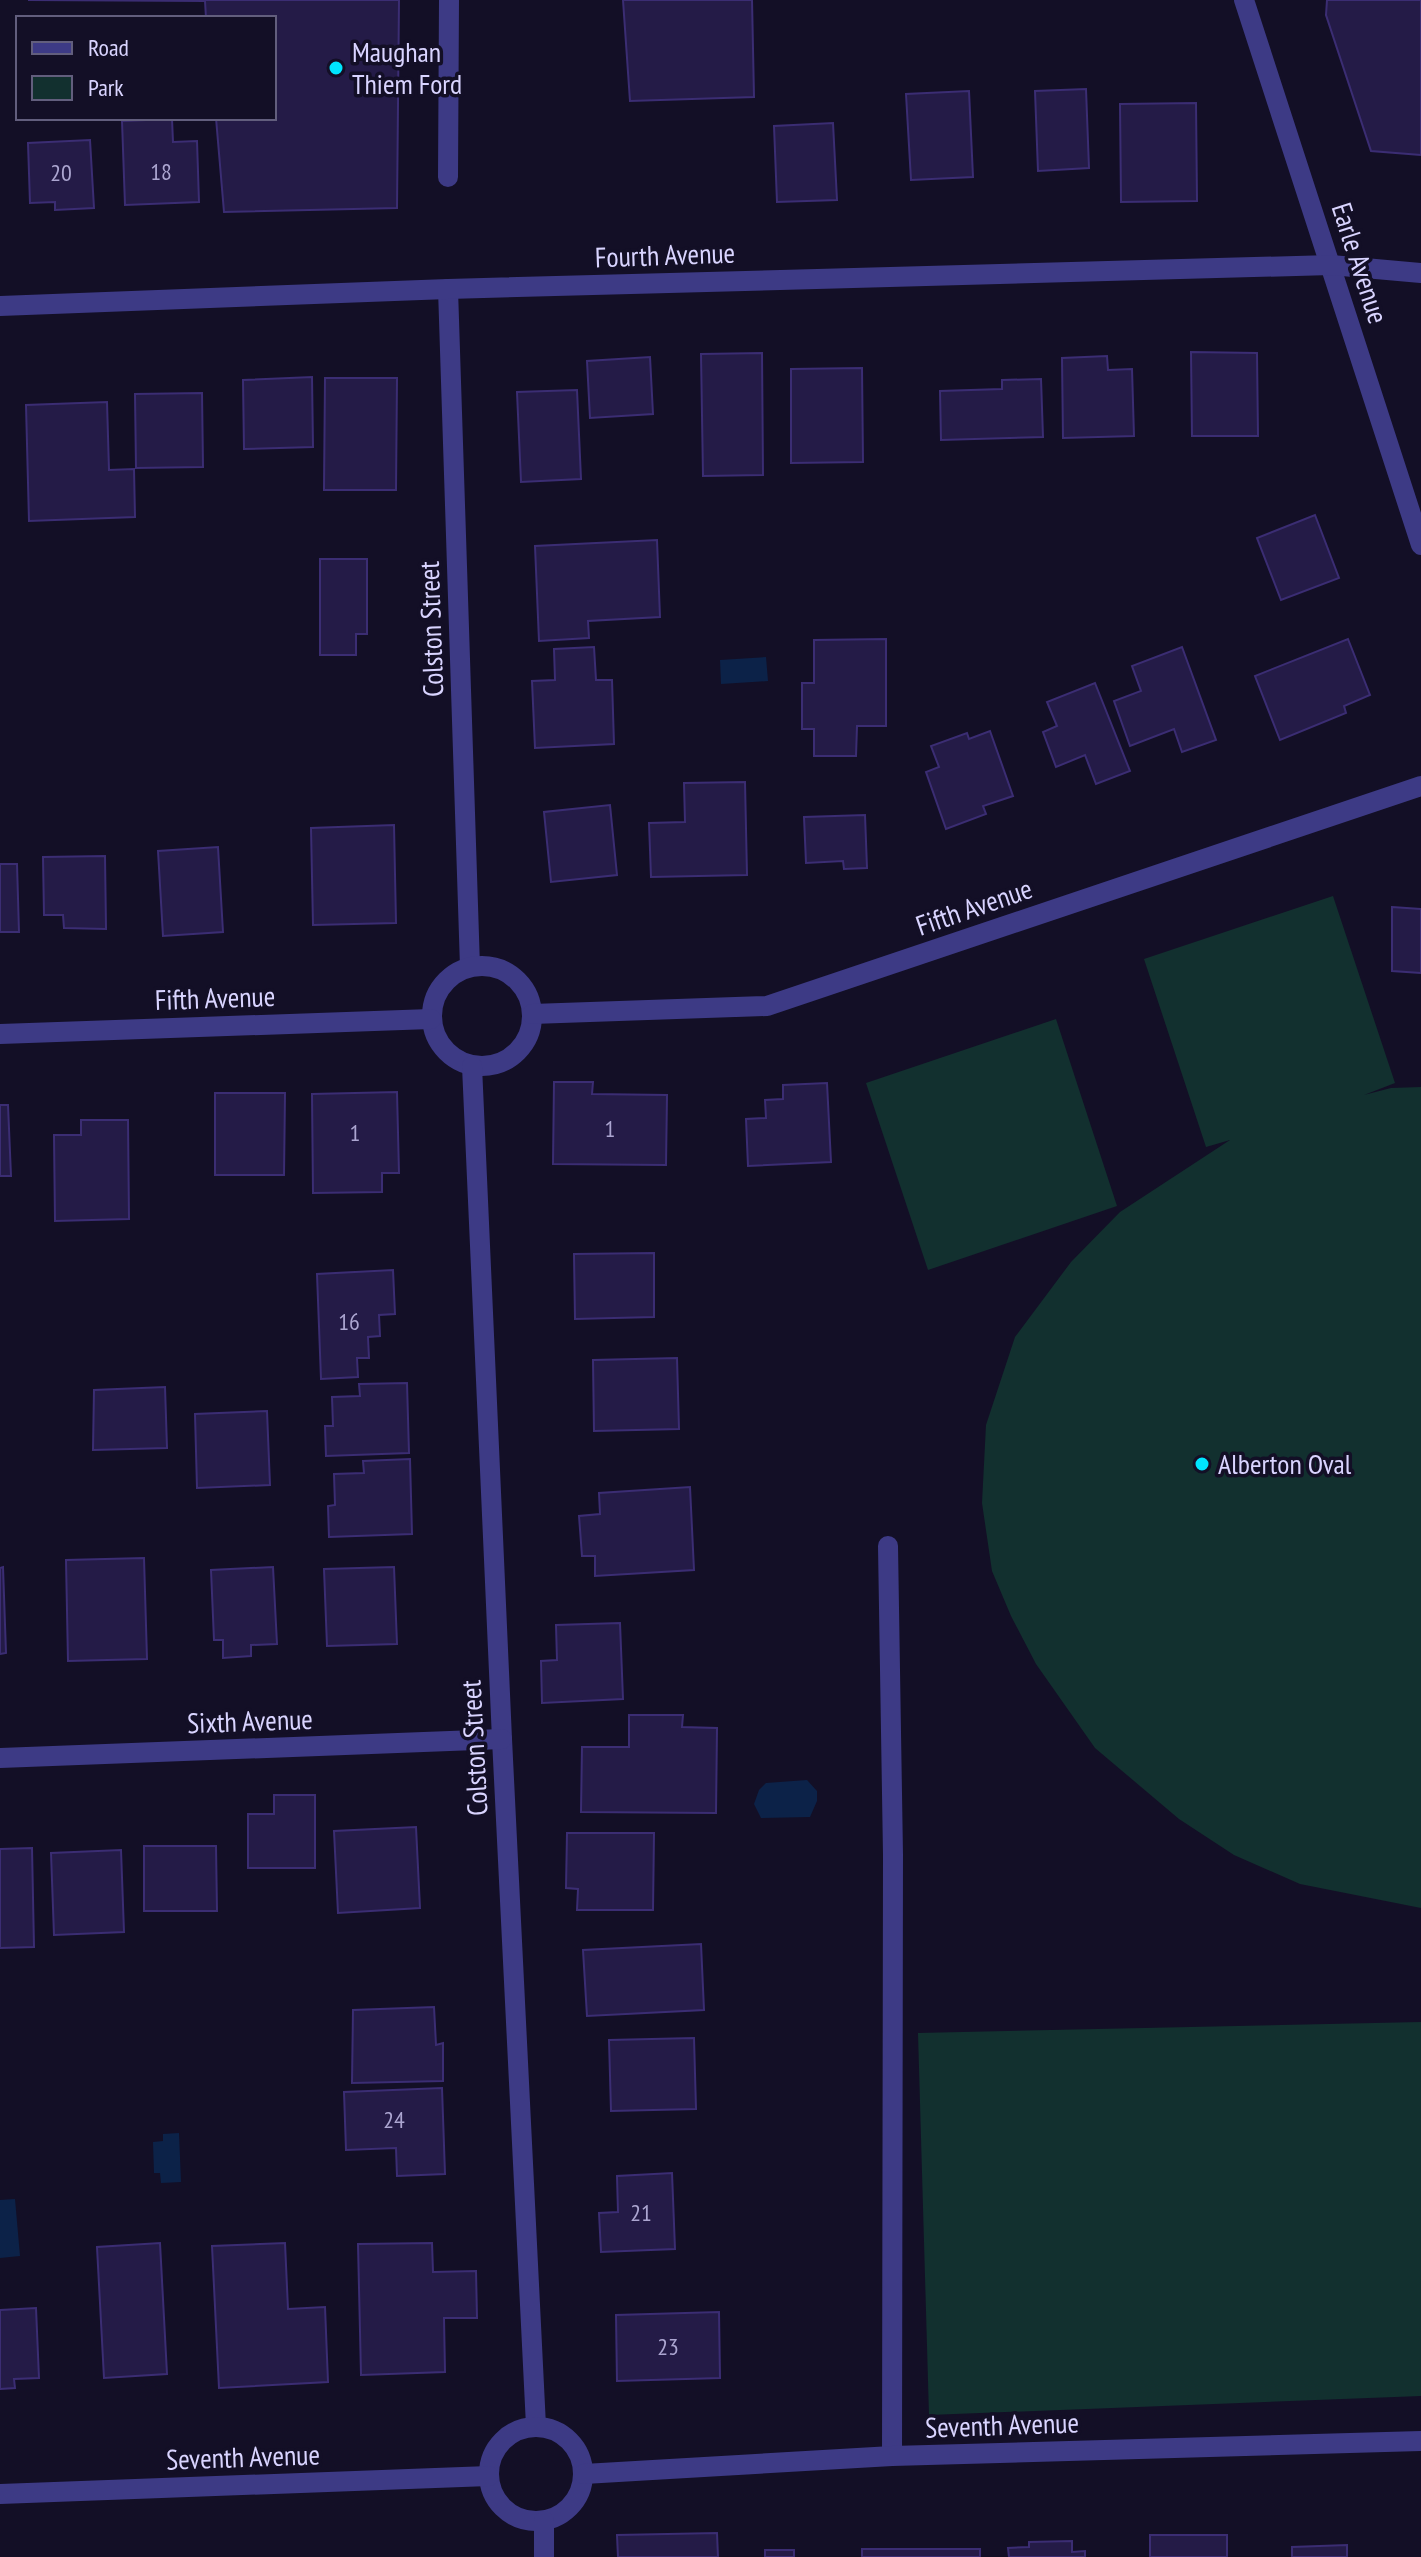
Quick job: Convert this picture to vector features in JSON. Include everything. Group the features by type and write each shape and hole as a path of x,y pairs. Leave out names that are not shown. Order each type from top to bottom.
{"street":[{"path":"448,177 449,0"},
{"name":"Earle Avenue","path":"1244,0 1421,545"},
{"name":"Fourth Avenue","path":"0,306 448,289 1331,265 1421,273"},
{"name":"Colston Street","path":"448,289 470,967"},
{"name":"Fifth Avenue","path":"532,1014 767,1006 1421,786"},
{"path":"488,966 505,971 518,981 528,996 532,1014 522,1047 508,1059 492,1066 472,1066 455,1059 442,1048 431,1019 434,1001 442,986 454,974 470,967 488,966"},
{"name":"Fifth Avenue","path":"0,1034 431,1019"},
{"name":"Colston Street","path":"472,1066 536,2426"},
{"path":"888,1546 893,1855 892,2456"},
{"name":"Sixth Avenue","path":"0,1758 502,1739"},
{"path":"536,2426 551,2429 575,2446 582,2459 584,2474 577,2500 557,2517 544,2521 528,2521 513,2516 500,2506 492,2492 489,2476 490,2461 497,2447 508,2436 536,2426"},
{"name":"Seventh Avenue","path":"584,2474 892,2456 1421,2441"},
{"name":"Seventh Avenue","path":"0,2494 489,2476"},
{"path":"544,2521 544,2557"}],"green space":[{"name":"Alberton Oval","path":"1333,896 1395,1083 1364,1095 1391,1088 1421,1087 1421,1908 1300,1884 1234,1855 1179,1819 1095,1748 1036,1664 1011,1616 992,1571 982,1503 986,1425 1015,1337 1071,1262 1120,1212 1230,1140 1206,1147 1144,959"},
{"path":"1056,1019 1117,1206 928,1270 866,1083"},
{"path":"1421,2022 1421,2396 929,2415 918,2033"}],"water":[{"path":"766,657 768,681 721,684 720,660"},
{"path":"807,1780 817,1791 817,1801 810,1817 761,1818 754,1804 759,1790 766,1783"},
{"path":"179,2133 181,2182 161,2183 160,2173 154,2173 153,2142 163,2141 163,2134"},
{"path":"15,2199 20,2256 0,2258 0,2200"}],"building":[{"name":"Maughan Thiem Ford","path":"28,0 399,0 397,208 224,212 216,120 276,120 276,16 206,16 205,1"},
{"path":"623,0 752,0 754,97 630,101"},
{"path":"1327,0 1421,0 1421,155 1371,151 1326,15"},
{"path":"1086,89 1089,168 1038,171 1035,91"},
{"path":"969,91 973,177 911,180 906,94"},
{"path":"1196,103 1197,201 1121,202 1120,104"},
{"path":"172,120 173,142 197,141 199,202 125,205 122,121"},
{"path":"833,123 837,200 777,202 774,126"},
{"path":"90,140 94,208 55,210 55,202 30,203 28,143"},
{"path":"1191,352 1257,353 1258,436 1192,436"},
{"path":"762,353 763,475 703,476 701,354"},
{"path":"1107,356 1108,370 1132,369 1134,436 1063,438 1062,358"},
{"path":"650,357 653,414 590,418 587,361"},
{"path":"862,368 863,462 791,463 791,369"},
{"path":"312,377 313,447 244,449 243,380"},
{"path":"325,378 397,378 396,490 324,490"},
{"path":"1041,379 1043,437 941,440 940,391 1002,389 1002,380"},
{"path":"577,390 581,479 521,482 517,392"},
{"path":"202,393 203,467 136,468 135,394"},
{"path":"107,402 109,470 134,469 135,517 29,521 26,405"},
{"path":"1315,515 1339,578 1281,600 1257,538"},
{"path":"657,540 660,617 588,621 589,638 539,641 535,546"},
{"path":"320,559 367,559 367,634 356,634 356,655 320,655"},
{"path":"886,639 886,726 857,726 856,756 814,756 814,729 802,729 802,683 814,683 814,640"},
{"path":"1348,639 1370,695 1344,706 1346,713 1280,740 1255,676"},
{"path":"594,647 596,680 612,680 614,744 535,748 532,681 555,680 554,649"},
{"path":"1182,647 1216,740 1182,752 1174,729 1130,746 1114,701 1141,691 1132,666"},
{"path":"1095,683 1130,771 1096,784 1085,755 1056,767 1043,732 1057,726 1047,702"},
{"path":"990,731 1013,796 983,806 986,814 946,829 926,772 939,767 931,746 967,733 969,739"},
{"path":"745,782 747,875 651,877 649,823 685,822 684,783"},
{"path":"610,805 617,875 551,882 544,812"},
{"path":"865,815 867,868 844,869 843,861 806,863 804,817"},
{"path":"394,825 396,923 313,925 311,828"},
{"path":"218,847 223,932 163,936 158,851"},
{"path":"105,856 106,929 64,928 63,915 44,915 43,857"},
{"path":"0,864 17,864 19,932 0,932"},
{"path":"1392,907 1421,909 1421,973 1392,971"},
{"path":"554,1082 593,1082 592,1094 667,1095 666,1165 553,1164"},
{"path":"827,1083 831,1162 748,1166 746,1119 766,1118 765,1100 783,1099 783,1085"},
{"path":"397,1092 399,1173 382,1173 382,1192 313,1193 312,1094"},
{"path":"215,1093 285,1093 284,1175 215,1175"},
{"path":"0,1105 8,1105 11,1176 0,1176"},
{"path":"81,1120 128,1120 129,1219 55,1221 54,1135 81,1135"},
{"path":"654,1253 654,1317 575,1319 574,1254"},
{"path":"393,1270 395,1314 379,1315 380,1336 368,1337 369,1358 357,1358 358,1377 321,1379 317,1274"},
{"path":"677,1358 679,1429 594,1431 593,1360"},
{"path":"407,1383 409,1453 326,1456 325,1426 333,1426 332,1397 360,1396 359,1384"},
{"path":"165,1387 167,1448 93,1450 94,1390"},
{"path":"267,1411 270,1485 197,1488 195,1414"},
{"path":"410,1459 412,1534 329,1537 328,1506 335,1505 334,1474 364,1473 363,1461"},
{"path":"690,1487 694,1570 595,1576 595,1556 582,1556 579,1516 600,1514 599,1493"},
{"path":"144,1558 147,1659 68,1661 66,1560"},
{"path":"3,1567 6,1653 0,1654 0,1568"},
{"path":"273,1567 277,1644 251,1645 251,1656 223,1658 223,1640 214,1640 211,1570"},
{"path":"394,1567 397,1644 327,1646 324,1569"},
{"path":"620,1623 623,1699 542,1703 541,1661 557,1660 556,1625"},
{"path":"629,1715 683,1715 682,1727 717,1728 716,1813 581,1812 582,1747 629,1747"},
{"path":"274,1795 315,1795 315,1868 248,1868 248,1814 274,1814"},
{"path":"416,1827 420,1908 338,1913 334,1831"},
{"path":"567,1833 654,1833 653,1910 577,1910 578,1889 566,1888"},
{"path":"144,1846 216,1846 217,1911 144,1911"},
{"path":"32,1848 34,1947 0,1948 0,1849"},
{"path":"121,1850 124,1932 54,1935 51,1853"},
{"path":"701,1944 704,2010 587,2016 583,1950"},
{"path":"434,2007 436,2045 443,2043 443,2081 352,2083 353,2010"},
{"path":"694,2038 696,2109 611,2111 609,2040"},
{"path":"442,2088 445,2174 397,2176 396,2148 346,2150 344,2092"},
{"path":"672,2173 675,2249 601,2252 599,2213 618,2212 617,2176"},
{"path":"160,2243 167,2374 104,2378 97,2247"},
{"path":"285,2243 288,2309 325,2307 328,2382 219,2388 212,2246"},
{"path":"432,2243 433,2272 476,2271 477,2318 444,2318 445,2372 361,2375 358,2244"},
{"path":"36,2308 39,2378 14,2379 15,2388 0,2389 0,2310"},
{"path":"719,2312 720,2378 617,2381 616,2315"},
{"path":"717,2533 718,2557 618,2557 617,2535"},
{"path":"1150,2535 1227,2535 1227,2557 1150,2557"},
{"path":"1072,2541 1072,2552 1085,2551 1085,2557 1009,2557 1008,2548 1029,2547 1029,2542"},
{"path":"1347,2545 1347,2557 1292,2557 1292,2547"},
{"path":"862,2549 980,2549 980,2557 862,2557"},
{"path":"765,2550 794,2550 794,2557 765,2557"}],"place":[{"name":"Maughan Thiem Ford","path":"336,68"},
{"name":"Alberton Oval","path":"1202,1464"}]}
